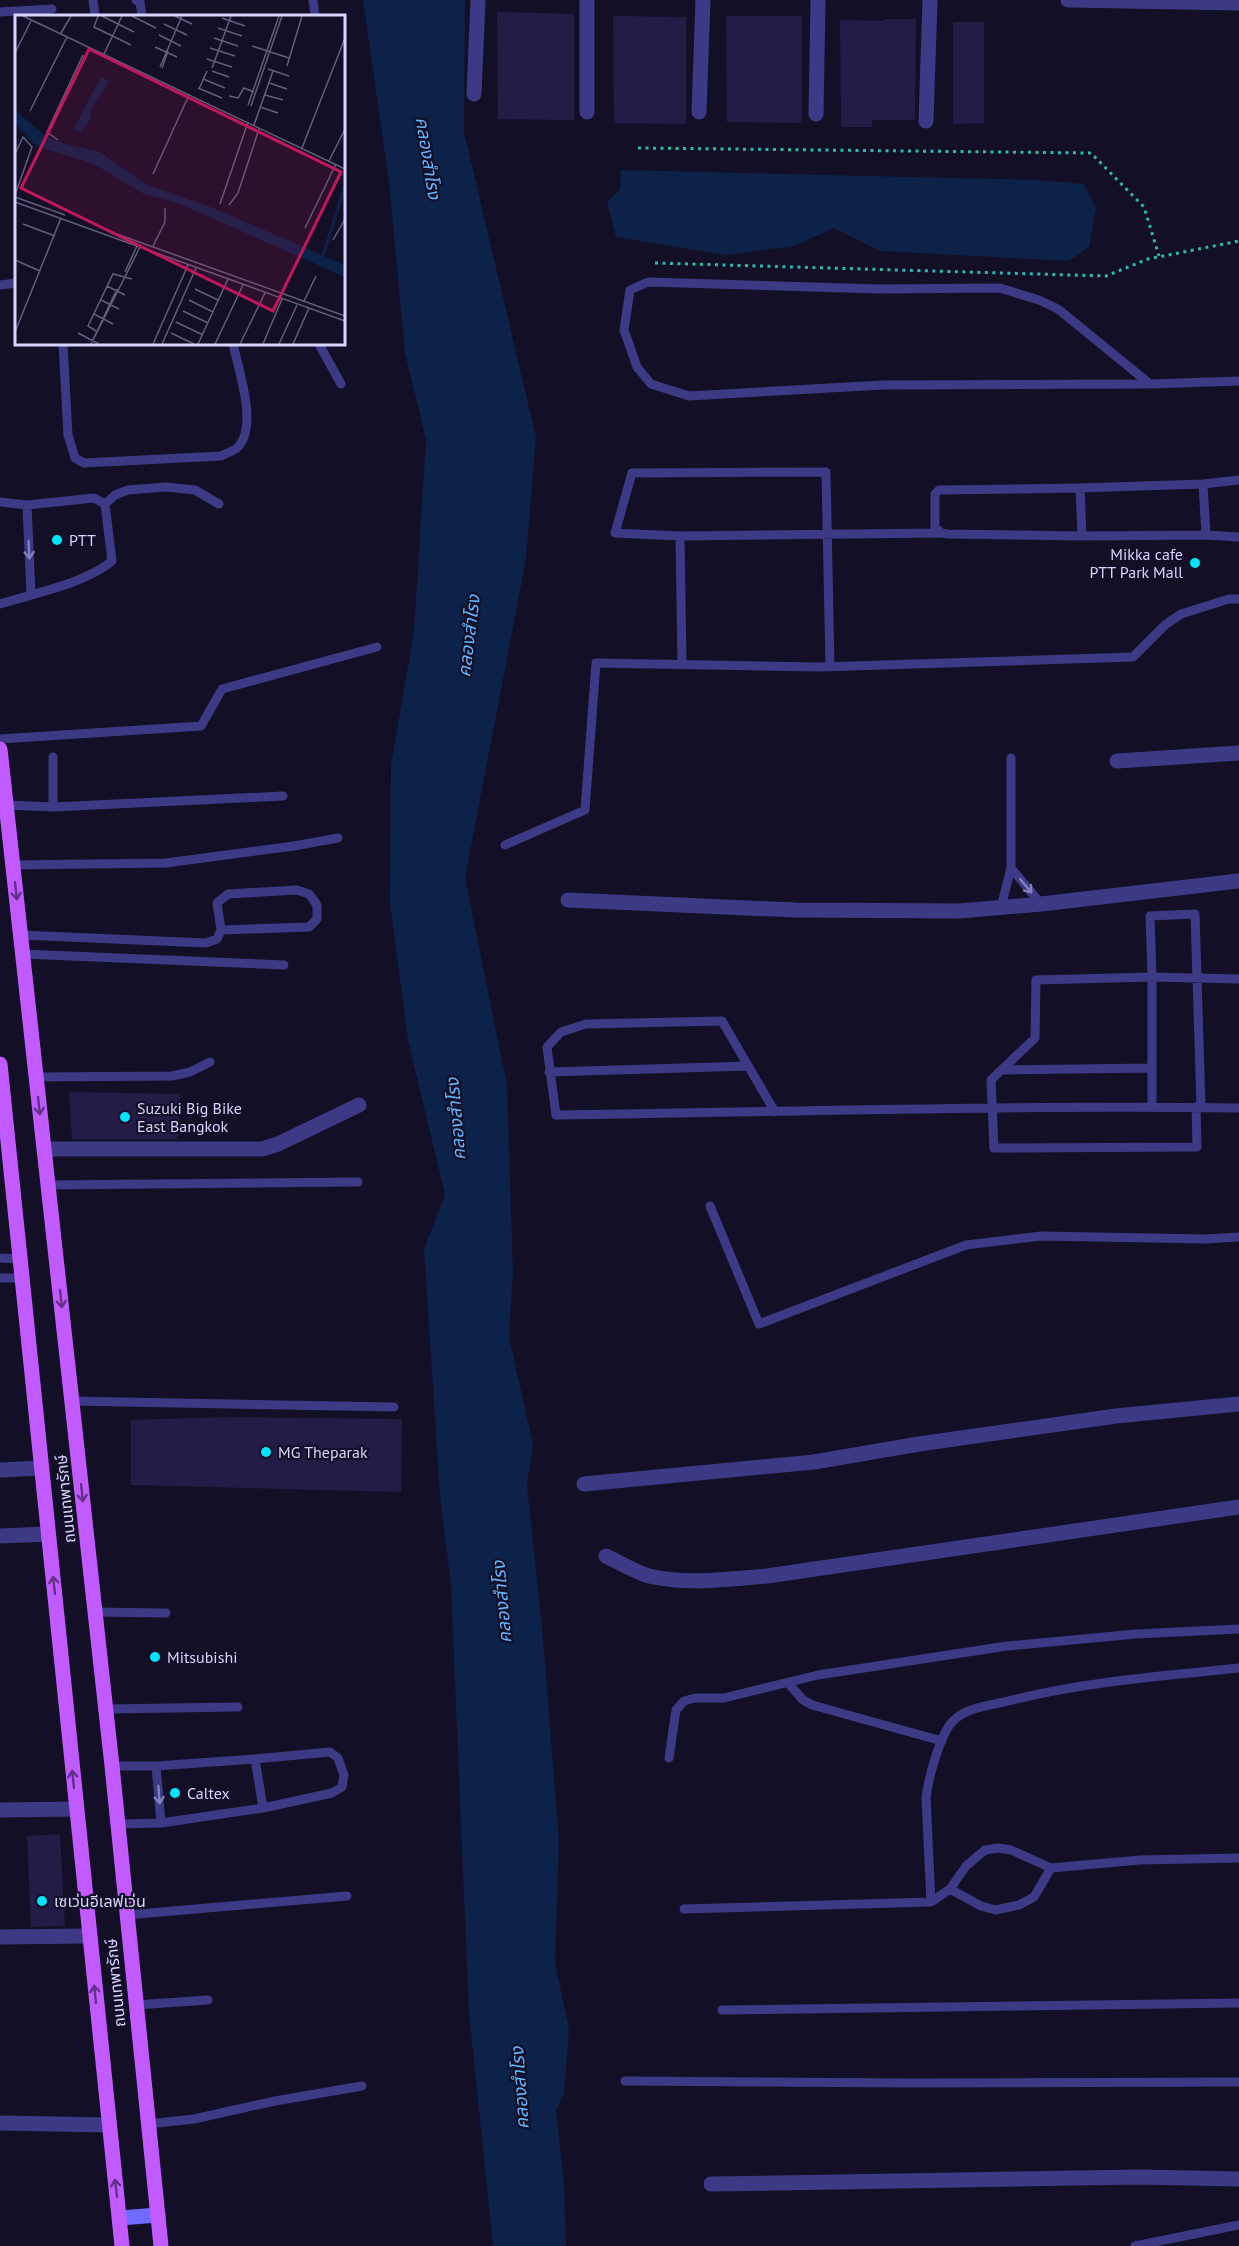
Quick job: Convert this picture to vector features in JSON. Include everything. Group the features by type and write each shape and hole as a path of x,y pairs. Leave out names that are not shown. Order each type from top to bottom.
{"main road":[{"name":"ถนนเทพารักษ์","path":"0,749 112,1766 161,2246"},
{"name":"ถนนเทพารักษ์","path":"0,1064 122,2246"},
{"path":"120,2218 158,2216"}],"street":[{"path":"474,94 478,0"},
{"path":"587,0 587,112"},
{"path":"699,112 703,0"},
{"path":"816,114 818,0"},
{"path":"926,121 930,0"},
{"path":"1068,0 1239,3"},
{"path":"1117,761 1239,753"},
{"path":"568,900 795,910 960,911 1239,881"},
{"path":"44,1149 262,1149 278,1144 359,1105"},
{"path":"584,1484 814,1462 919,1444 1116,1416 1239,1404"},
{"path":"0,1470 41,1468"},
{"path":"606,1556 648,1575 683,1580 767,1576 1239,1507"},
{"path":"0,1536 48,1534"},
{"path":"0,1810 76,1809"},
{"path":"0,1938 89,1936"},
{"path":"0,2123 109,2125"},
{"path":"711,2184 1139,2177 1239,2179"}],"lane":[{"path":"93,0 95,15"},
{"path":"314,0 315,15"},
{"path":"0,12 52,9"},
{"path":"1150,384 1058,309 1039,300 1000,288 879,289 648,282 630,290 627,304 624,330 637,367 651,384 688,396 883,385 1150,384 1239,381"},
{"path":"0,285 15,283"},
{"path":"63,345 68,435 75,458 84,463 220,456 237,448 244,437 248,418 233,345"},
{"path":"321,345 341,384"},
{"path":"830,667 829,536 826,472 632,473 615,533 680,536 829,536 941,533 1239,537"},
{"path":"941,533 935,527 935,494 939,490 1203,484 1239,480"},
{"path":"1203,484 1206,535"},
{"path":"105,504 115,495 128,490 166,487 195,490 219,504"},
{"path":"1080,488 1082,536"},
{"path":"0,502 27,505 94,498 105,504"},
{"path":"0,604 65,584 105,567 112,561 105,504"},
{"path":"27,505 31,594"},
{"path":"680,536 682,664"},
{"path":"505,845 585,810 596,663 830,667 1133,657 1165,625 1181,614 1229,599 1239,599"},
{"path":"0,739 201,726 222,689 377,647"},
{"path":"53,757 53,807"},
{"path":"1000,907 1011,868 1011,759"},
{"path":"6,805 53,807 283,796"},
{"path":"13,865 166,863 338,838"},
{"path":"1011,868 1041,904"},
{"path":"21,935 206,943 217,939 220,930 217,903 228,894 297,890 309,894 317,905 317,919 309,927 220,930"},
{"path":"1152,1107 1152,977 1150,916 1195,914 1197,978 1199,1107 1197,1147 994,1148 991,1080 1035,1038 1036,980 1152,977 1197,978 1239,979"},
{"path":"23,954 284,965"},
{"path":"775,1112 722,1021 586,1024 561,1032 547,1047 556,1116 1152,1107 1239,1108"},
{"path":"36,1077 172,1076 190,1072 210,1062"},
{"path":"549,1072 748,1066"},
{"path":"1002,1070 1152,1068"},
{"path":"48,1185 358,1182"},
{"path":"710,1206 759,1324 966,1245 1041,1236 1205,1239 1239,1237"},
{"path":"0,1258 20,1258"},
{"path":"0,1278 22,1278"},
{"path":"72,1401 394,1407"},
{"path":"95,1612 166,1613"},
{"path":"669,1758 676,1710 684,1701 695,1698 724,1698 789,1684 818,1675 1006,1646 1136,1634 1239,1629"},
{"path":"932,1902 927,1782 942,1741 952,1722 968,1711 1035,1694 1109,1681 1239,1668"},
{"path":"789,1684 803,1700 812,1706 942,1741"},
{"path":"105,1709 238,1707"},
{"path":"112,1766 156,1766 330,1752 338,1758 344,1774 342,1787 332,1793 264,1808 161,1823 118,1824"},
{"path":"255,1759 264,1808"},
{"path":"156,1766 161,1823"},
{"path":"684,1909 932,1902 950,1889 966,1866 985,1850 998,1848 1011,1850 1051,1868 1140,1860 1239,1858"},
{"path":"950,1889 981,1906 996,1910 1019,1905 1034,1897 1051,1868"},
{"path":"126,1915 346,1896"},
{"path":"136,2005 208,2000"},
{"path":"722,2010 1239,2002"},
{"path":"625,2081 911,2084 1239,2082"},
{"path":"148,2124 194,2119 275,2101 362,2086"},
{"path":"1135,2246 1239,2225"}],"path":[{"path":"638,148 1091,153 1144,207 1159,256"},
{"path":"655,263 1106,276 1159,256 1239,241"}],"water":[{"name":"คลองสำโรง","path":"363,0 465,0 464,132 536,437 526,559 465,878 507,1085 513,1272 509,1337 533,1445 527,1485 542,1627 559,1840 555,1963 569,2029 564,2093 556,2111 564,2182 566,2246 493,2246 469,2013 451,1586 440,1495 424,1249 445,1195 408,1040 390,903 391,765 414,631 426,440 405,353 389,182"},
{"path":"621,170 1038,180 1084,184 1096,208 1089,247 1069,261 880,251 834,228 794,246 727,255 616,237 607,202 620,189"}],"building":[{"path":"497,12 574,14 574,120 498,119"},
{"path":"613,16 686,17 686,124 614,123"},
{"path":"726,16 802,16 802,123 727,122"},
{"path":"884,19 916,19 915,120 872,120 872,127 841,127 840,20 884,21"},
{"path":"953,22 984,22 984,123 953,124"},
{"name":"Suzuki Big Bike East Bangkok","path":"69,1092 180,1094 178,1139 72,1139"},
{"name":"MG Theparak","path":"223,1417 402,1419 401,1492 131,1485 131,1420"},
{"path":"60,1834 65,1926 31,1927 27,1836"}],"place":[{"name":"PTT","path":"57,540"},
{"name":"Mikka cafe PTT Park Mall","path":"1195,563"},
{"name":"Suzuki Big Bike East Bangkok","path":"125,1117"},
{"name":"MG Theparak","path":"266,1452"},
{"name":"Mitsubishi","path":"155,1657"},
{"name":"Caltex","path":"175,1793"},
{"name":"เซเว่นอีเลฟเว่น","path":"42,1901"}]}
